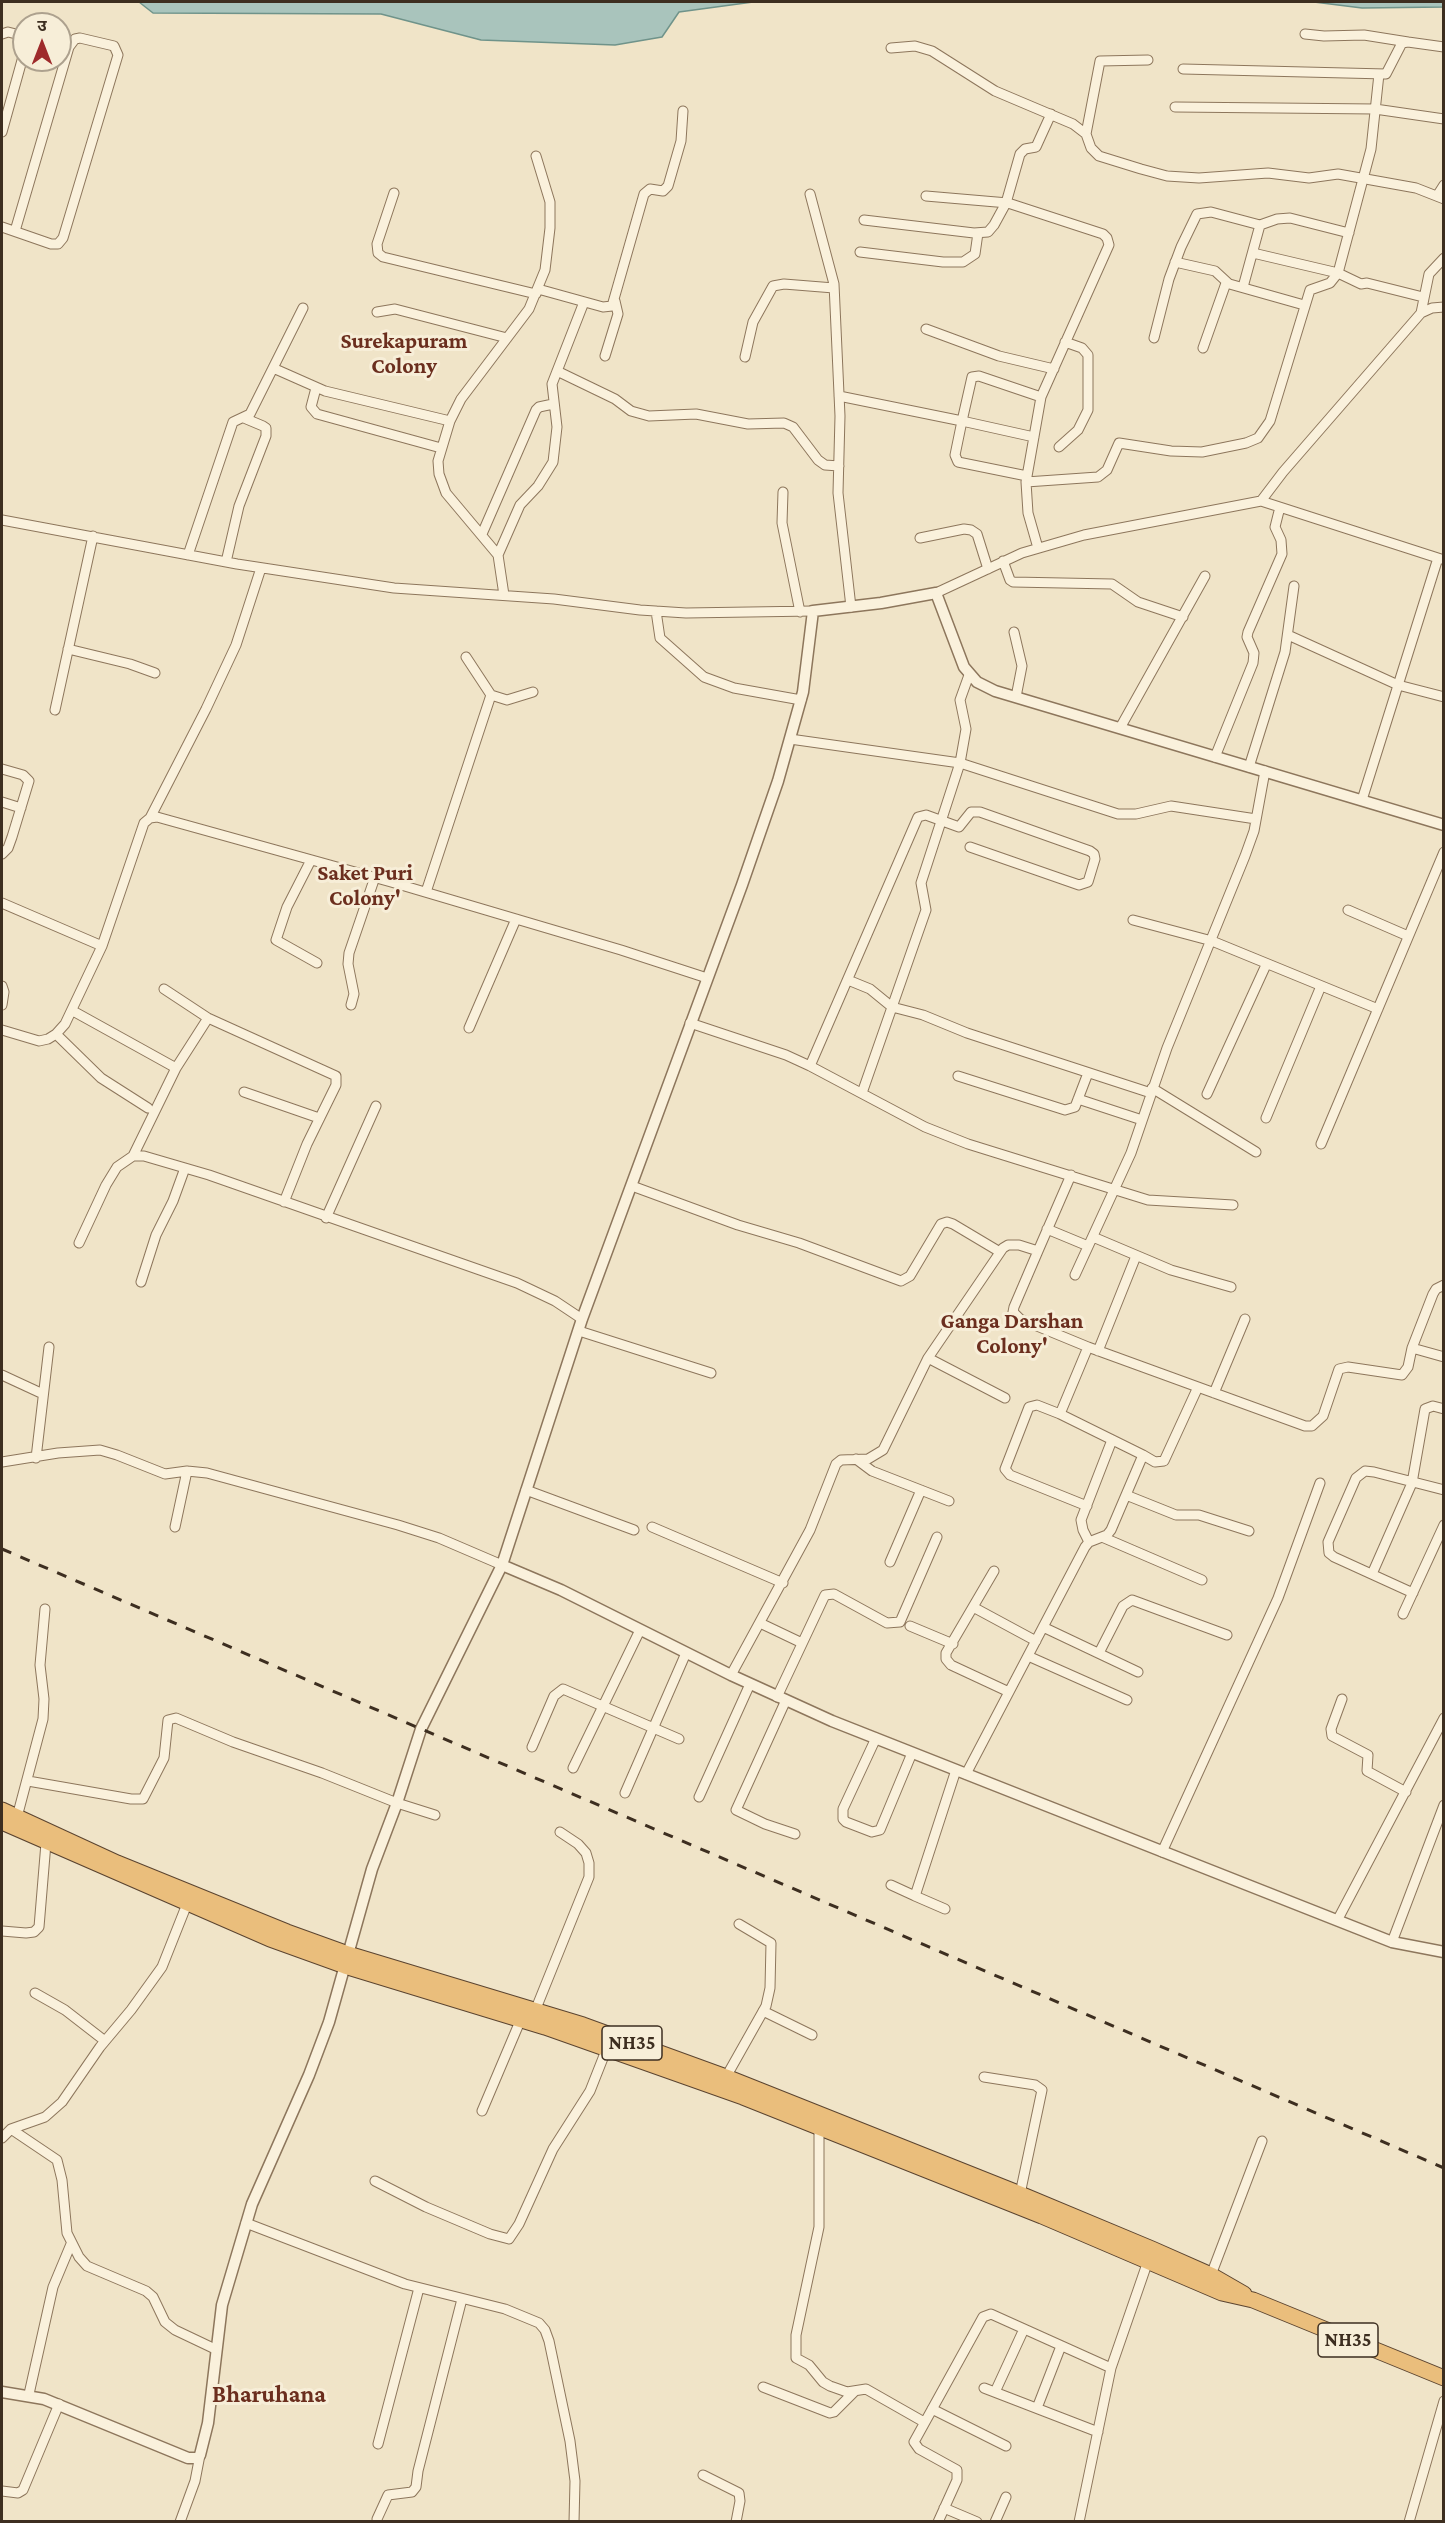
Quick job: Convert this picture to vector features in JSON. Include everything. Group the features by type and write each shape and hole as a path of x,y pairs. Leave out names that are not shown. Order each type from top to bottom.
{"highway":[{"name":"NH35","path":"2,1809 117,1863 346,1960 607,2048 743,2097 1042,2216 1222,2293 1253,2300"},
{"name":"NH35","path":"2,1822 270,1939 536,2011 612,2035 726,2078 1020,2194 1211,2275 1253,2300 1443,2378"}],"street":[{"path":"1305,34 1364,35 1443,47"},
{"path":"2,228 51,244 61,241 118,59 118,51 114,46 78,38 72,41"},
{"path":"1183,69 1386,74 1399,46 1408,42"},
{"path":"891,48 915,46 932,51 995,91 1073,124 1086,134"},
{"path":"1148,60 1100,61 1086,134 1091,148 1099,156 1167,176 1199,178 1268,173 1309,178 1338,174 1365,177 1416,188 1440,197 1443,185"},
{"path":"2,132 19,72"},
{"path":"15,231 58,72"},
{"path":"1041,397 979,376 972,377 955,455 958,462 1027,479 1098,477 1107,470 1119,443 1171,451 1202,452 1246,443 1258,438 1270,421 1310,290 1330,283 1338,273 1365,177 1379,74"},
{"path":"1174,107 1376,109 1443,119"},
{"path":"605,356 618,314 615,301 644,194 650,189 663,191 668,186 681,141 683,111"},
{"path":"864,220 978,233 988,232 1006,202 1020,154 1025,149 1036,147 1051,114"},
{"path":"504,596 498,555 446,493 439,474 441,448 461,399 529,309 537,292 547,258 550,202 536,156"},
{"path":"394,193 376,244 378,253 383,257 608,307 615,301"},
{"path":"810,194 834,288 839,396 841,526 851,607"},
{"path":"926,196 1006,202 1103,234 1107,238 1109,245 1041,397 1027,479 1028,513 1038,548"},
{"path":"1154,338 1175,262 1197,214 1212,212 1260,225 1277,219 1290,218 1349,233"},
{"path":"1243,287 1260,225"},
{"path":"860,252 943,262 963,262 975,254 978,233"},
{"path":"1252,253 1338,273 1361,284 1367,283 1423,297"},
{"path":"1421,313 1429,274 1443,258"},
{"path":"1175,262 1215,271 1228,283 1304,304"},
{"path":"1203,348 1222,288 1228,283"},
{"path":"745,357 753,322 773,286 784,284 834,288"},
{"path":"498,555 520,505 538,486 553,462 557,440 552,384 584,302"},
{"path":"1261,501 1290,463 1421,313 1432,308 1443,307"},
{"path":"188,555 233,422 250,414 303,308"},
{"path":"377,312 395,309 507,338"},
{"path":"926,329 999,356 1054,369"},
{"path":"1059,447 1078,430 1088,410 1088,356 1082,348 1065,342"},
{"path":"273,368 316,388 450,422"},
{"path":"557,371 615,399 631,411 649,416 696,414 748,424 784,423 793,427 818,460 825,465 839,466"},
{"path":"316,388 310,407 317,414 441,448"},
{"path":"839,396 1034,437"},
{"path":"482,534 536,410 553,404"},
{"path":"226,562 239,506 266,436 266,428 244,418"},
{"path":"783,492 782,523 800,612"},
{"path":"2,520 226,562 394,588 554,599 703,614 813,611 936,593 1004,561 1038,548 1084,535 1261,501 1441,559 1362,800"},
{"path":"1215,757 1253,663 1254,653 1247,637 1248,632 1282,554 1281,540 1275,527 1280,507"},
{"path":"920,538 964,529 971,530 977,534 988,569"},
{"path":"55,710 93,536"},
{"path":"1004,561 1010,580 1013,582 1112,584 1138,602 1182,618"},
{"path":"2,1030 39,1041 56,1034 73,1011 102,946 144,823 150,818 231,656 261,568"},
{"path":"1120,728 1204,576"},
{"path":"1249,767 1280,670 1288,635 1294,586"},
{"path":"936,593 964,667 969,675 995,691 1443,825"},
{"path":"656,611 660,638 704,677 734,688 801,700"},
{"path":"180,2522 195,2481 208,2423 215,2349 226,2288 252,2204 309,2075 332,2012 372,1869 421,1729 502,1565 582,1319 764,822 801,700 810,655 813,611"},
{"path":"1014,632 1022,666 1016,697"},
{"path":"1288,635 1398,685 1443,697"},
{"path":"68,649 155,673"},
{"path":"466,657 473,671 491,695 507,700 533,692"},
{"path":"862,1093 926,910 921,883 960,763 966,729 960,700 969,675"},
{"path":"426,892 491,695"},
{"path":"790,739 960,763 1118,814 1136,814 1171,806 1257,819"},
{"path":"2,769 28,778 29,786 8,848 2,854"},
{"path":"1075,1275 1115,1189 1167,1048 1245,856 1257,819 1265,771"},
{"path":"2,802 21,808"},
{"path":"810,1066 889,889 914,822 922,815 959,827 971,812 980,812 1090,851 1094,854 1095,859 1088,882 1079,885 970,847"},
{"path":"150,818 168,818 375,877 707,978"},
{"path":"1321,1144 1443,852"},
{"path":"311,860 287,907 276,940 317,963"},
{"path":"351,1005 354,994 348,964 349,953 375,877"},
{"path":"2,903 102,946"},
{"path":"1348,910 1408,936"},
{"path":"469,1028 516,919"},
{"path":"1132,920 1212,941 1378,1009"},
{"path":"1207,1094 1266,965"},
{"path":"848,980 870,990 892,1007 923,1015 967,1034 1088,1073 1152,1090 1256,1152"},
{"path":"2,986 4,992 2,1005"},
{"path":"1266,1118 1321,986"},
{"path":"164,989 208,1018 336,1076 336,1085 319,1118 284,1202"},
{"path":"73,1011 177,1068"},
{"path":"79,1243 117,1167 134,1156 177,1068 208,1018"},
{"path":"690,1023 786,1055 948,1137 1160,1202 1233,1205"},
{"path":"56,1034 101,1078 148,1108"},
{"path":"958,1076 1065,1110 1075,1107 1088,1073"},
{"path":"244,1092 319,1118"},
{"path":"1078,1099 1142,1120"},
{"path":"326,1218 376,1106"},
{"path":"134,1156 144,1156 185,1168 517,1283 555,1301 582,1319"},
{"path":"141,1282 148,1255 185,1168"},
{"path":"1071,1175 1014,1307 1015,1316 1093,1349 1305,1426 1312,1426 1323,1416 1339,1370 1348,1367 1402,1375 1408,1367 1412,1348 1433,1294 1443,1285"},
{"path":"632,1186 738,1226 799,1243 900,1281 910,1276 940,1224 946,1222 1000,1252"},
{"path":"1047,1229 1091,1241 1171,1270 1231,1287"},
{"path":"731,1675 810,1530 833,1470 841,1460 868,1458 883,1450 928,1358 1000,1252 1008,1245 1014,1244 1038,1251"},
{"path":"1060,1414 1136,1256"},
{"path":"1214,1393 1245,1318"},
{"path":"579,1331 711,1373"},
{"path":"36,1458 49,1347"},
{"path":"1412,1348 1443,1357"},
{"path":"928,1358 1005,1398"},
{"path":"2,1376 44,1394"},
{"path":"1087,1506 1010,1475 1005,1469 1029,1407 1037,1406 1060,1414 1155,1462 1164,1461 1198,1387"},
{"path":"1372,1574 1412,1483 1425,1409 1433,1406 1443,1409"},
{"path":"1089,1542 1081,1526 1112,1440"},
{"path":"2,1462 58,1453 100,1450 165,1474 187,1471 207,1473 439,1538 561,1590 782,1699 912,1753 1392,1942 1443,1952"},
{"path":"915,1896 961,1772 1009,1692 1085,1547 1089,1542 1102,1538 1111,1530 1143,1455"},
{"path":"856,1459 872,1471 949,1501"},
{"path":"175,1527 187,1471"},
{"path":"1413,1593 1329,1552 1329,1542 1356,1478 1365,1472 1374,1472 1443,1490"},
{"path":"1162,1852 1278,1598 1320,1483"},
{"path":"526,1490 634,1530"},
{"path":"890,1562 921,1490"},
{"path":"1126,1495 1176,1515 1199,1515 1249,1532"},
{"path":"1403,1614 1443,1525"},
{"path":"652,1527 783,1583"},
{"path":"795,1834 765,1824 736,1810 782,1699 802,1643 825,1594 834,1594 887,1623 900,1622 937,1538"},
{"path":"1102,1538 1202,1580"},
{"path":"994,1571 946,1653 948,1662 1009,1692"},
{"path":"1099,1653 1124,1606 1132,1600 1227,1635"},
{"path":"973,1607 1036,1641"},
{"path":"17,1817 43,1719 44,1699 40,1665 45,1609"},
{"path":"760,1623 802,1643"},
{"path":"910,1626 953,1644"},
{"path":"1043,1626 1137,1672"},
{"path":"573,1768 640,1630"},
{"path":"625,1793 686,1653"},
{"path":"1028,1656 1127,1700"},
{"path":"699,1797 750,1684"},
{"path":"532,1747 558,1691 569,1690 679,1739"},
{"path":"1342,1699 1331,1729 1332,1736 1368,1755 1367,1772 1406,1792"},
{"path":"28,1781 143,1799 164,1758 168,1720 173,1718 397,1803 435,1815"},
{"path":"1338,1919 1443,1718"},
{"path":"876,1738 842,1814 846,1822 872,1832 880,1830 912,1753"},
{"path":"1392,1942 1443,1805"},
{"path":"536,2011 589,1877 586,1852 560,1833"},
{"path":"2,1930 26,1933 34,1932 39,1927 46,1843"},
{"path":"891,1885 945,1909"},
{"path":"2,2138 12,2129 36,2122 52,2113 162,1967 187,1904"},
{"path":"726,2078 763,2012 770,1988 773,1948 768,1940 739,1924"},
{"path":"35,1993 65,2010 105,2041"},
{"path":"763,2012 812,2035"},
{"path":"482,2111 521,2019"},
{"path":"375,2181 426,2207 500,2238 509,2239 519,2224 553,2149 590,2091 607,2048"},
{"path":"984,2077 1035,2085 1042,2090 1020,2194"},
{"path":"819,2128 819,2227 800,2315 796,2358 809,2365 823,2382 830,2386 838,2390 854,2392 866,2389 924,2422"},
{"path":"12,2129 57,2160 62,2180 64,2220 71,2244 87,2266 146,2291 153,2297 165,2322 175,2330 215,2349"},
{"path":"1211,2275 1262,2141"},
{"path":"246,2223 419,2288 521,2313 539,2323 545,2330 573,2458 574,2522"},
{"path":"29,2394 53,2287 71,2244"},
{"path":"1079,2522 1111,2368 1148,2260"},
{"path":"378,2444 419,2288"},
{"path":"377,2519 388,2495 412,2492 416,2487 418,2470 462,2299"},
{"path":"938,2522 958,2475 952,2466 916,2445 915,2438 983,2317 991,2314 1111,2368"},
{"path":"995,2392 1024,2329"},
{"path":"1037,2408 1061,2346"},
{"path":"763,2387 830,2413 834,2412 854,2392"},
{"path":"984,2388 1098,2432"},
{"path":"2,2392 29,2394 60,2404 188,2458 197,2458 201,2455"},
{"path":"1409,2522 1443,2401"},
{"path":"2,2491 18,2493 23,2490 60,2404"},
{"path":"932,2409 1006,2446"},
{"path":"703,2475 739,2493 740,2501 736,2522"},
{"path":"995,2522 1006,2497"},
{"path":"944,2508 977,2522"}],"water":[{"path":"139,2 753,2 679,12 662,37 615,45 481,40 381,14 153,13"},
{"path":"1314,2 1443,2 1444,7 1362,8"}],"railway":[{"path":"2,1549 1444,2168"}],"district":[{"name":"Surekapuram Colony","path":"404,354"},
{"name":"Saket Puri Colony'","path":"365,886"},
{"name":"Ganga Darshan Colony'","path":"1012,1334"},
{"name":"Bharuhana","path":"269,2395"}]}
